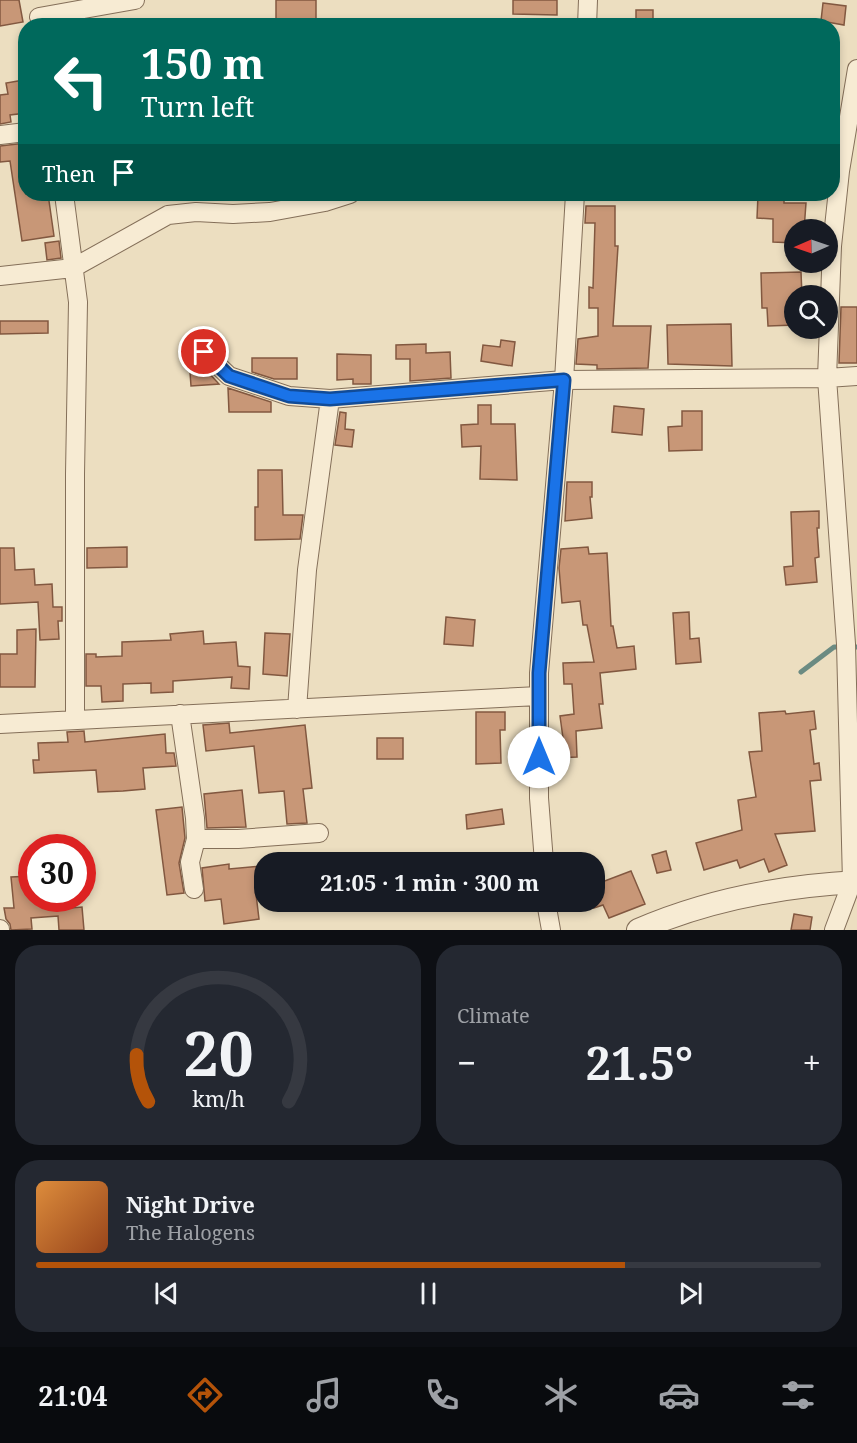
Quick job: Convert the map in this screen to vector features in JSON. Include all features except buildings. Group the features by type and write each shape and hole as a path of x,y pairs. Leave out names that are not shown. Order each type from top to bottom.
{"street":[{"path":"39,14 135,0"},
{"path":"587,18 588,0"},
{"path":"840,171 857,69"},
{"path":"0,135 18,133"},
{"path":"65,201 78,303 75,720"},
{"path":"0,276 73,268 168,215 196,212 233,214 270,212 328,201"},
{"path":"543,852 539,798 539,673 564,380 575,201"},
{"path":"834,930 854,882 846,647 827,378 832,246 837,201"},
{"path":"204,352 229,376 289,396 330,399 564,380 857,376"},
{"path":"297,708 307,570 330,399"},
{"path":"0,724 539,696"},
{"path":"180,714 196,839 190,862 194,889"},
{"path":"196,839 238,839 319,833"},
{"path":"638,930 698,908 751,895 797,887 854,882"},
{"path":"548,912 551,930"}],"waterway":[{"path":"801,672 834,647 857,647"}],"route":[{"path":"204,352 229,376 289,396 330,399 564,380 539,673 539,757"}]}
